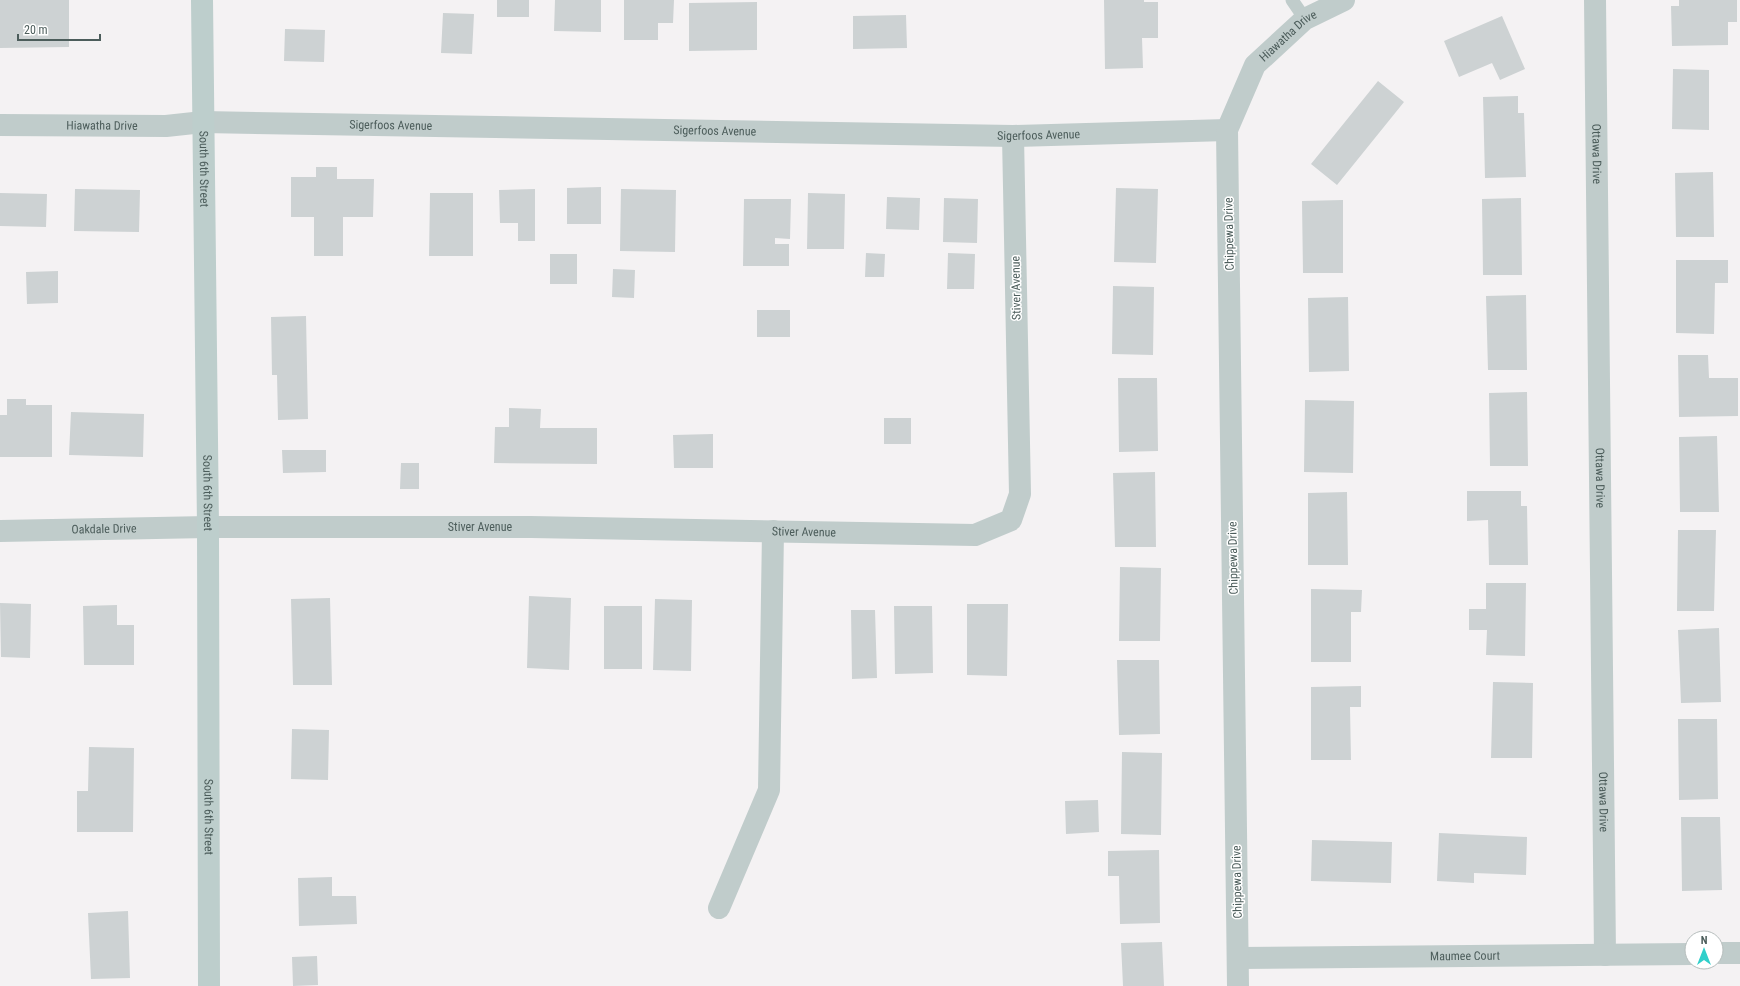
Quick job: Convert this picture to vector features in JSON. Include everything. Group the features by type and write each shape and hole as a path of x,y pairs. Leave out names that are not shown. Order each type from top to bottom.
{"street":[{"name":"South 6th Street","path":"202,0 208,527 209,986"},
{"name":"Hiawatha Drive","path":"1228,130 1255,65 1305,19 1344,0"},
{"name":"Ottawa Drive","path":"1595,0 1605,955"},
{"name":"Hiawatha Drive","path":"0,125 166,126 203,122"},
{"name":"Sigerfoos Avenue","path":"203,122 1013,136 1228,130"},
{"name":"Chippewa Drive","path":"1228,130 1238,986"},
{"name":"Stiver Avenue","path":"208,527 531,527 974,535 1011,520 1020,494 1013,136"},
{"name":"Oakdale Drive","path":"0,531 208,527"},
{"path":"719,908 769,790 773,531"},
{"path":"1724,953 1740,953"},
{"name":"Maumee Court","path":"1238,958 1684,954"}],"lane":[{"path":"1292,0 1305,19"}],"building":[{"path":"0,0 69,0 69,47 0,48"},
{"path":"497,0 529,0 529,17 497,17"},
{"path":"555,0 601,0 601,32 554,31"},
{"path":"624,0 674,0 673,23 658,23 658,40 624,40"},
{"path":"1104,0 1144,0 1144,2 1158,2 1158,38 1142,38 1143,68 1105,69"},
{"path":"1679,0 1737,0 1737,22 1728,22 1728,45 1672,46 1671,6 1679,6"},
{"path":"757,2 757,50 689,51 689,3"},
{"path":"443,13 474,14 472,54 441,53"},
{"path":"906,15 907,48 853,49 853,16"},
{"path":"1502,16 1525,69 1500,80 1492,63 1459,77 1444,41"},
{"path":"285,29 325,30 324,62 284,61"},
{"path":"1673,69 1709,70 1709,130 1672,129"},
{"path":"1378,81 1404,102 1337,185 1311,164"},
{"path":"1518,96 1518,113 1524,113 1526,177 1485,178 1483,97"},
{"path":"316,167 337,167 337,179 374,179 373,217 343,217 343,256 314,256 314,217 291,217 291,177 316,177"},
{"path":"1713,172 1714,237 1676,237 1675,173"},
{"path":"601,187 601,224 567,224 567,188"},
{"path":"1116,188 1158,189 1156,263 1114,262"},
{"path":"75,189 140,190 139,232 74,231"},
{"path":"535,189 535,241 518,241 518,223 500,223 499,190"},
{"path":"621,189 676,190 675,252 620,251"},
{"path":"0,193 47,194 46,227 0,226"},
{"path":"430,193 473,193 473,256 429,256"},
{"path":"808,193 845,194 844,249 807,249"},
{"path":"887,197 920,198 919,230 886,229"},
{"path":"944,198 978,199 977,243 943,242"},
{"path":"1521,198 1522,275 1483,275 1482,199"},
{"path":"744,199 791,199 790,239 775,238 775,244 789,244 789,266 743,266"},
{"path":"1343,200 1343,273 1303,273 1302,201"},
{"path":"866,253 885,254 884,277 865,277"},
{"path":"948,253 975,254 974,289 947,289"},
{"path":"550,254 577,254 577,284 550,284"},
{"path":"1676,260 1728,260 1728,283 1715,283 1714,334 1676,333"},
{"path":"613,269 635,270 634,298 612,297"},
{"path":"58,271 58,303 27,304 26,272"},
{"path":"1113,286 1154,287 1153,355 1112,354"},
{"path":"1526,295 1527,370 1488,370 1486,296"},
{"path":"1348,297 1349,371 1309,372 1308,298"},
{"path":"757,310 790,310 790,337 757,337"},
{"path":"306,316 308,419 278,420 277,375 272,375 271,317"},
{"path":"1678,355 1708,355 1709,378 1738,378 1738,416 1679,417"},
{"path":"1118,378 1157,378 1158,451 1119,452"},
{"path":"1527,392 1528,466 1490,466 1489,393"},
{"path":"7,399 26,399 26,405 52,405 52,457 0,457 0,415 7,415"},
{"path":"1305,400 1354,401 1353,473 1304,472"},
{"path":"509,408 541,409 540,428 597,428 597,464 494,463 495,427 509,427"},
{"path":"71,412 144,414 143,457 69,455"},
{"path":"884,418 911,418 911,444 884,444"},
{"path":"713,434 713,468 674,468 673,435"},
{"path":"1717,436 1719,512 1680,512 1679,437"},
{"path":"282,450 326,450 326,472 283,473"},
{"path":"401,463 419,463 419,489 400,489"},
{"path":"1155,472 1156,547 1115,547 1113,473"},
{"path":"1467,491 1521,491 1521,506 1527,506 1528,565 1489,565 1488,520 1467,521"},
{"path":"1347,492 1348,565 1308,565 1308,493"},
{"path":"1678,530 1716,530 1714,611 1677,611"},
{"path":"1120,567 1161,568 1160,641 1119,641"},
{"path":"1486,583 1526,583 1525,656 1486,655 1487,630 1469,630 1469,609 1486,609"},
{"path":"1311,589 1362,590 1361,612 1351,612 1351,662 1311,662"},
{"path":"529,596 571,598 569,670 527,668"},
{"path":"330,598 332,685 293,685 291,599"},
{"path":"655,599 692,600 691,671 653,670"},
{"path":"0,603 31,604 30,658 1,657"},
{"path":"967,604 1008,604 1007,676 967,675"},
{"path":"117,605 117,625 134,625 134,665 84,665 83,606"},
{"path":"604,606 642,606 642,669 604,669"},
{"path":"894,606 932,606 933,673 895,674"},
{"path":"851,610 875,610 877,678 852,679"},
{"path":"1719,628 1721,702 1681,703 1678,630"},
{"path":"1117,660 1159,660 1160,734 1119,735"},
{"path":"1493,682 1533,683 1532,758 1491,758"},
{"path":"1361,686 1361,707 1350,707 1351,760 1311,760 1311,687"},
{"path":"1678,719 1717,719 1718,799 1679,800"},
{"path":"292,729 329,730 328,780 291,779"},
{"path":"89,747 134,748 133,832 77,832 77,791 88,791"},
{"path":"1122,752 1162,753 1161,835 1121,834"},
{"path":"1098,800 1099,832 1066,834 1065,801"},
{"path":"1681,817 1720,817 1722,890 1682,891"},
{"path":"1439,833 1527,837 1526,875 1474,873 1474,883 1437,881"},
{"path":"1312,840 1392,842 1391,883 1311,881"},
{"path":"1159,850 1160,923 1120,924 1119,876 1108,876 1108,851"},
{"path":"332,877 332,896 356,896 357,924 299,926 298,878"},
{"path":"128,911 130,978 91,979 88,913"},
{"path":"1162,942 1164,986 1123,986 1121,943"},
{"path":"317,956 318,985 293,986 292,957"}]}
